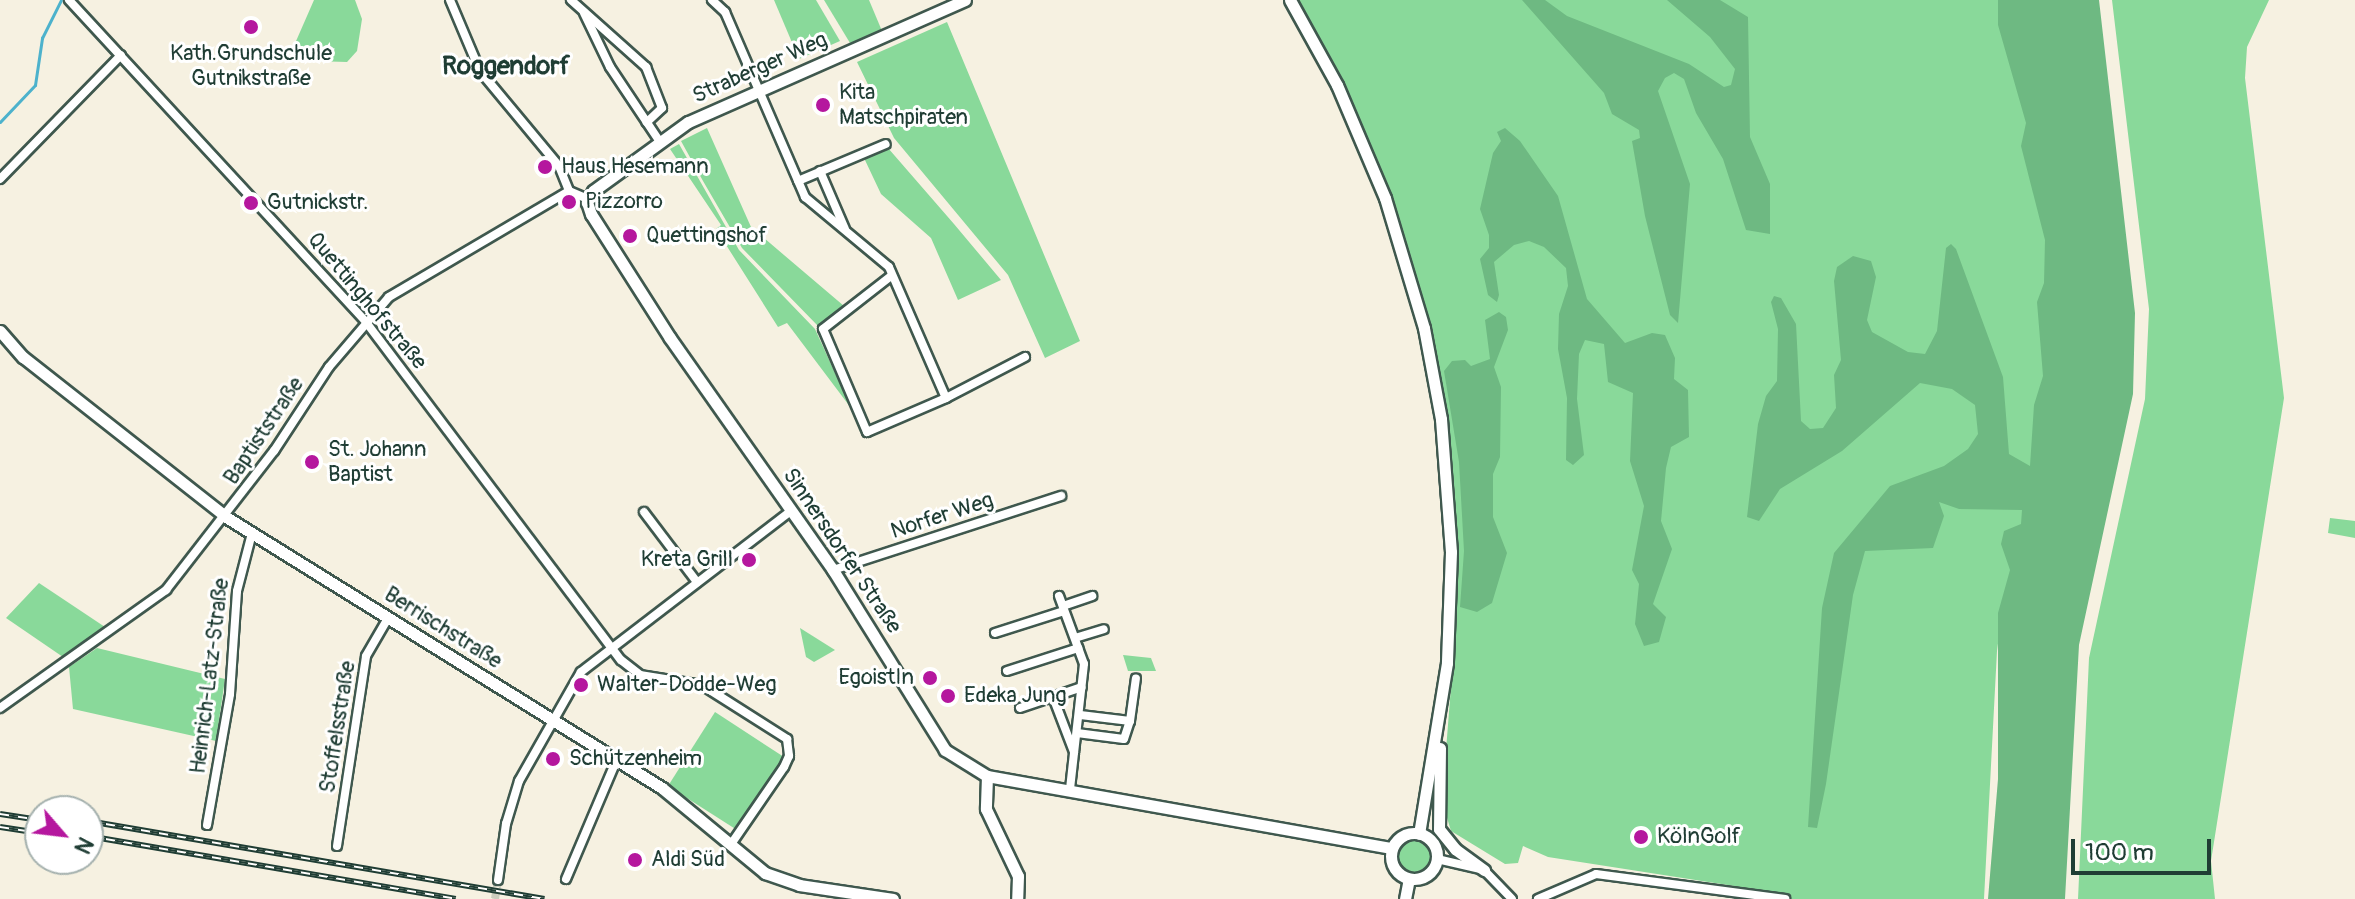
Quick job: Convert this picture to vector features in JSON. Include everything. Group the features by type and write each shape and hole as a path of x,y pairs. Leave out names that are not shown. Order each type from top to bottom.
{"street":[{"name":"Quettinghofstraße","path":"69,0 366,322 610,647 640,675 702,685 787,739 789,756 784,767 731,844"},
{"path":"450,0 480,71 559,166 569,191 588,199"},
{"path":"571,0 646,67 662,108 647,122"},
{"path":"712,0 725,12 809,202 889,267 946,398"},
{"name":"Straberger Weg","path":"588,199 688,122 965,0"},
{"path":"1290,0 1371,161 1424,328 1441,419 1451,538 1447,663 1438,736 1419,834"},
{"path":"584,12 610,67 660,142"},
{"path":"0,179 121,55"},
{"path":"798,181 886,144"},
{"path":"820,171 845,229"},
{"name":"Baptiststraße","path":"0,708 155,601 226,517 366,322 406,284 569,191"},
{"name":"Sinnersdorfer Straße","path":"588,199 591,214 638,290 833,570 945,750 987,776 1392,848"},
{"path":"891,276 823,329 845,388 867,432 946,398 1025,357"},
{"name":"Berrischstraße","path":"0,331 23,357 226,517 617,759 731,844 755,866 785,882 893,899"},
{"name":"Norfer Weg","path":"833,570 1061,496"},
{"path":"498,880 511,804 552,719 581,672 792,510"},
{"path":"644,512 697,582"},
{"name":"Heinrich-Latz-Straße","path":"207,825 230,694 237,591 252,533"},
{"path":"1059,596 1084,664 1070,789"},
{"path":"995,633 1092,596"},
{"name":"Stoffelsstraße","path":"337,846 366,656 388,618"},
{"path":"1075,638 1104,629"},
{"path":"1007,671 1078,648"},
{"path":"1077,733 1124,739 1130,721 1136,678"},
{"path":"1020,708 1082,687"},
{"path":"1053,697 1074,752"},
{"path":"1080,715 1130,721"},
{"path":"1438,736 1439,829 1455,849 1484,870 1512,899"},
{"path":"566,879 617,759"},
{"path":"987,776 986,809 1018,876 1017,899"},
{"path":"1419,834 1433,843 1437,859 1430,873 1409,879 1395,871 1392,848 1403,836 1419,834"},
{"path":"1437,859 1484,870"},
{"path":"1538,899 1596,874 1785,899"},
{"path":"1405,899 1409,879"}],"green space":[{"path":"314,0 355,0 362,19 357,51 347,62 313,61 293,48"},
{"path":"774,0 816,0 840,41 799,59"},
{"path":"824,0 869,0 882,31 850,43"},
{"path":"1297,0 2018,0 2053,232 2044,428 2003,605 1997,651 1984,899 1734,899 1734,886 1548,857 1523,846 1518,863 1505,864 1451,831 1442,801 1456,623 1447,422 1429,325 1389,188"},
{"path":"1522,0 1545,0 1567,16 1689,64 1724,87 1731,85 1735,69 1710,37 1667,0 1720,0 1748,17 1750,137 1770,184 1770,234 1746,230 1723,159 1696,113 1684,79 1674,73 1665,78 1658,91 1690,184 1678,323 1670,315 1645,216 1632,141 1640,138 1639,130 1612,114 1604,93"},
{"path":"1998,0 2099,0 2135,313 2133,394 2079,645 2065,899 1988,899 1998,779 1998,613 2010,570 2001,544 2004,531 2021,524 2022,510 1959,509 1939,502 1944,516 1933,548 1865,551 1853,595 1817,828 1808,827 1822,608 1834,553 1890,486 1944,466 1968,449 1978,434 1975,405 1952,389 1920,383 1842,451 1780,489 1759,521 1747,517 1758,424 1766,396 1777,381 1778,329 1771,302 1774,296 1781,298 1796,324 1801,421 1810,429 1823,428 1836,408 1834,375 1841,360 1834,281 1837,267 1853,256 1871,261 1876,277 1867,320 1872,332 1908,352 1925,354 1937,331 1946,248 1951,244 1956,249 2003,377 2009,454 2030,466 2034,405 2043,376 2037,302 2044,283 2045,240 2021,146 2026,123 1998,25"},
{"path":"2112,0 2269,0 2247,47 2245,78 2284,398 2211,861 2215,899 2078,899 2089,658 2145,399 2149,309"},
{"path":"947,22 1080,341 1045,358 1008,275 894,138 857,62"},
{"path":"707,128 751,227 844,306 818,326 742,248 703,181 681,141"},
{"path":"1505,128 1520,141 1558,196 1587,299 1625,343 1652,333 1665,335 1675,358 1674,379 1688,390 1689,437 1671,447 1666,468 1661,521 1672,549 1653,604 1666,617 1659,642 1644,646 1635,624 1639,584 1632,570 1644,506 1630,461 1633,393 1608,382 1604,344 1585,340 1579,354 1577,399 1584,455 1573,465 1566,460 1567,398 1558,349 1559,314 1568,286 1566,268 1544,247 1529,241 1514,245 1494,262 1499,295 1497,302 1488,295 1480,259 1489,248 1489,235 1480,209 1493,153 1501,141 1497,132"},
{"path":"679,144 739,250 815,329 851,408 787,323 778,327 716,229 721,225 670,149"},
{"path":"888,148 1001,280 958,300 931,238 881,194 864,158"},
{"path":"1499,312 1506,317 1508,330 1494,367 1501,387 1500,457 1493,474 1493,517 1507,553 1492,603 1477,612 1460,607 1464,551 1459,462 1444,371 1452,361 1465,360 1471,366 1490,359 1485,320"},
{"path":"2330,518 2355,521 2355,538 2328,533"},
{"path":"39,583 105,627 63,657 6,618"},
{"path":"800,628 835,650 814,662 806,657"},
{"path":"97,648 225,679 216,741 73,709 69,667"},
{"path":"1123,655 1151,658 1156,671 1128,671"},
{"path":"715,712 784,757 737,830 668,786"},
{"path":"1414,837 1427,842 1432,855 1427,868 1414,873 1401,868 1396,855 1401,842"}],"waterway":[{"path":"0,122 35,85 42,38 61,0"}],"tunnel":[{"path":"495,899 498,880"}],"railway":[{"path":"0,814 24,818"},
{"path":"104,824 544,899"},
{"path":"0,827 24,831"},
{"path":"104,839 456,899"}],"place":[{"name":"Kath.Grundschule Gutnikstraße","path":"251,27"},
{"name":"Kita Matschpiraten","path":"823,105"},
{"name":"Haus Hesemann","path":"545,167"},
{"name":"Pizzorro","path":"569,202"},
{"name":"Gutnickstr.","path":"251,203"},
{"name":"Quettingshof","path":"630,236"},
{"name":"St. Johann Baptist","path":"312,462"},
{"name":"Kreta Grill","path":"749,560"},
{"name":"EgoistIn","path":"930,678"},
{"name":"Walter-Dodde-Weg","path":"581,685"},
{"name":"Edeka Jung","path":"948,696"},
{"name":"Schützenheim","path":"553,759"},
{"name":"KölnGolf","path":"1641,837"},
{"name":"Aldi Süd","path":"635,860"}],"district":[{"name":"Roggendorf","path":"506,67"}]}
